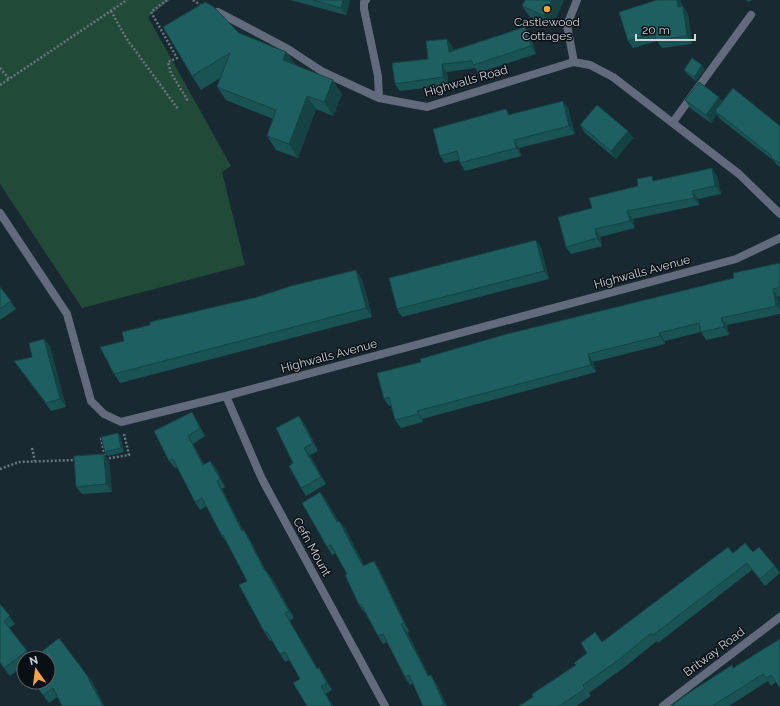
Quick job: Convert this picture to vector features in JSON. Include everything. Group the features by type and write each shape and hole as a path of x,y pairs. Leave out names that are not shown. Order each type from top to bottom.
{"street":[{"path":"366,0 364,2 364,9 378,76 379,98"},
{"path":"574,62 567,25 578,0"},
{"name":"Highwalls Road","path":"218,12 288,49 323,72 379,98 428,107 574,62 590,65 602,70 673,122 739,174 780,214"},
{"path":"673,122 751,15"},
{"path":"0,213 67,314 92,401 104,414 121,422"},
{"name":"Highwalls Avenue","path":"121,422 226,396 736,259 780,238"},
{"name":"Cefn Mount","path":"226,396 262,479 385,706"},
{"name":"Britway Road","path":"663,706 780,617"}],"path":[{"path":"0,85 127,0"},
{"path":"167,0 152,12 177,58 168,62 171,73 188,101"},
{"path":"111,11 126,38 178,109"},
{"path":"0,68 9,79"},
{"path":"101,438 105,459 129,454 121,422"},
{"path":"32,448 35,461"},
{"path":"0,469 19,462 81,460"}],"green space":[{"path":"0,0 170,0 148,17 231,166 222,172 245,265 82,308 0,184"}],"building":[{"path":"313,0 343,0 341,8"},
{"path":"525,0 552,0 544,16 522,6"},
{"path":"657,0 677,0 678,7 683,6 687,36 656,40 655,33 628,41 619,12"},
{"path":"205,2 214,7 239,33 286,52 283,60 333,80 324,102 307,96 289,144 267,136 276,110 217,87 230,53 192,76 163,27"},
{"path":"525,27 531,46 473,65 472,61 442,64 443,77 395,84 392,63 428,59 426,41 447,39 449,52"},
{"path":"692,58 702,65 694,77 684,70"},
{"path":"699,82 719,97 706,115 685,100"},
{"path":"733,88 780,126 780,163 771,158 772,156 715,111"},
{"path":"563,101 569,126 514,140 516,148 460,163 457,151 440,156 433,129 506,109 508,115"},
{"path":"597,105 628,131 611,151 580,125"},
{"path":"712,168 715,186 692,191 694,198 627,211 630,221 595,229 597,238 566,247 558,217 592,208 589,198 638,186 637,179 652,176 653,181"},
{"path":"536,240 544,271 397,309 389,278"},
{"path":"780,263 780,287 773,289 776,306 721,318 724,327 701,332 699,323 659,333 660,336 588,354 591,365 417,411 418,414 395,420 389,397 384,399 377,373 421,362 420,359 507,334 734,278 733,273"},
{"path":"356,270 366,308 114,374 100,347 124,341 122,332 150,325 150,322 257,297 291,286"},
{"path":"0,287 11,301 0,309"},
{"path":"44,339 60,399 46,403 14,361 32,357 29,343"},
{"path":"192,412 200,428 188,436 203,465 210,461 220,479 217,481 242,531 244,530 265,571 289,611 285,613 317,669 319,668 327,683 321,686 332,706 307,706 293,683 300,679 285,652 280,654 267,632 265,633 239,585 247,581 223,535 222,536 202,498 195,502 173,459 169,461 154,431"},
{"path":"299,416 313,443 304,448 321,477 301,488 289,466 293,463 276,428"},
{"path":"118,433 121,448 105,452 101,437"},
{"path":"104,454 106,484 76,487 74,456"},
{"path":"320,492 337,522 339,521 363,566 374,561 404,623 401,624 428,676 431,675 444,704 440,706 423,706 409,675 405,677 383,634 378,636 361,604 359,605 345,575 347,574 331,545 327,547 302,503"},
{"path":"745,543 753,552 759,547 775,566 760,579 747,563 653,635 651,633 621,658 583,685 585,689 559,706 519,706 533,697 532,694 576,665 574,663 587,653 581,643 595,632 602,642 728,547 733,553"},
{"path":"0,604 10,616 4,621 26,650 16,650 16,659 4,668 0,662"},
{"path":"59,638 86,674 103,706 62,706 54,690 56,690 56,650 44,650"},
{"path":"780,639 780,688 771,675 766,678 763,674 712,706 671,706 732,665 733,668"},
{"path":"39,690 50,690 43,695"}],"place":[{"name":"Castlewood Cottages","path":"547,9"}]}
